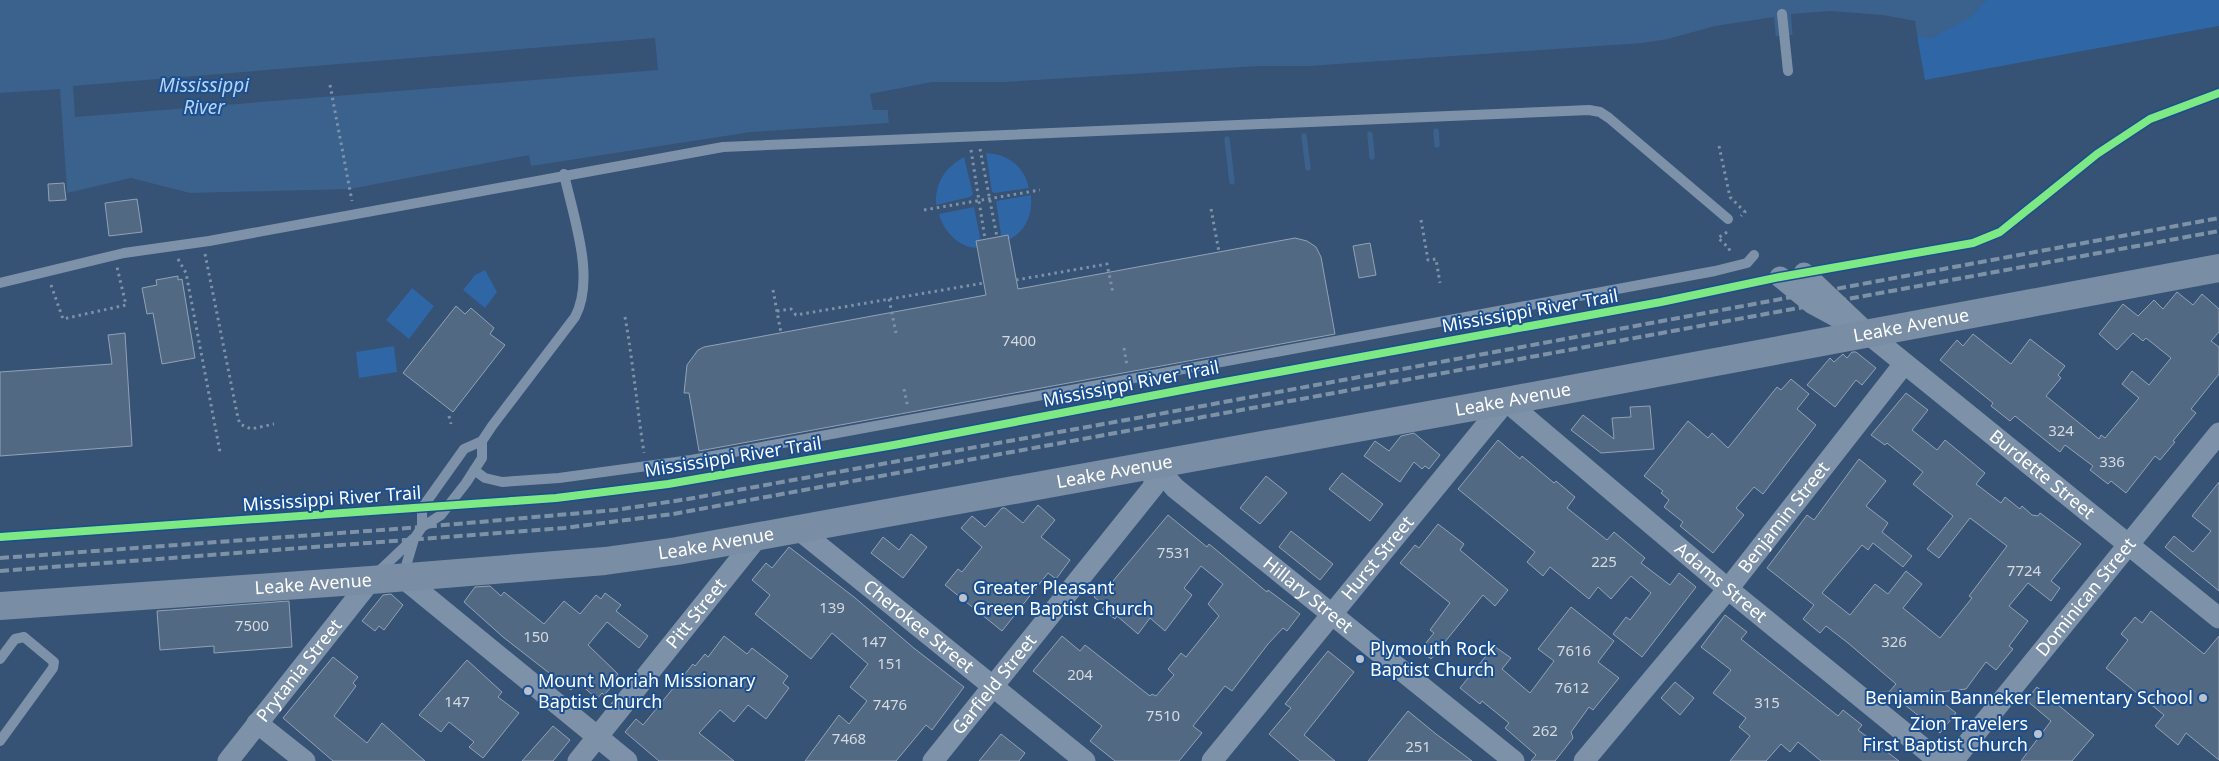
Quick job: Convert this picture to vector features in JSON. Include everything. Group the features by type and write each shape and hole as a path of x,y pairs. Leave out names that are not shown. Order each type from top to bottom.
{"street":[{"name":"Leake Avenue","path":"0,606 370,580 605,561 757,538 1153,463 1506,401 1866,332 2219,268"},
{"path":"1804,273 1866,332"},
{"path":"1780,277 1813,304 1866,332"},
{"name":"Burdette Street","path":"1866,332 2219,618"},
{"name":"Benjamin Street","path":"1584,761 1728,590 1904,364"},
{"name":"Adams Street","path":"1506,401 1728,590 1939,761"},
{"name":"Hurst Street","path":"1212,761 1330,614 1506,401"},
{"name":"Dominican Street","path":"1953,761 2219,433"},
{"name":"Hillary Street","path":"1153,463 1175,488 1514,761"},
{"name":"Garfield Street","path":"933,761 1154,486 1153,463"},
{"name":"Cherokee Street","path":"798,529 1085,761"},
{"name":"Pitt Street","path":"578,761 757,538"},
{"path":"402,577 627,761"},
{"name":"Prytania Street","path":"228,761 370,580"},
{"path":"257,723 305,761"}],"lane":[{"path":"1782,14 1788,71"},
{"path":"0,283 170,245 202,241 564,174 723,147 1589,110 1600,112 1609,118 1732,222"},
{"path":"422,528 422,508 464,449 482,441 575,317 581,306 584,297 584,275 564,174"},
{"path":"474,470 485,478 502,482 568,477 691,460 1716,271 1747,263 1754,256"},
{"path":"370,580 414,539 422,528 441,516 482,458 482,441"},
{"path":"402,577 414,539"},
{"path":"0,658 15,639 24,637 54,662 53,668 0,741"}],"path":[{"path":"330,85 352,201"},
{"path":"975,137 981,151 997,237"},
{"path":"975,137 970,153 985,239"},
{"path":"1718,238 1732,222 1745,212 1730,197 1719,146"},
{"path":"924,210 1040,190"},
{"path":"1211,209 1219,252"},
{"path":"1421,220 1428,260 1436,259 1440,283"},
{"path":"202,241 240,424 251,429 274,424"},
{"path":"170,245 186,273 220,452"},
{"path":"43,287 53,284 63,319 126,305 115,256"},
{"path":"1016,280 1107,264 1113,293"},
{"path":"777,311 791,309 796,315 984,283"},
{"path":"773,290 781,333"},
{"path":"889,299 896,333"},
{"path":"625,317 636,378 636,394 645,461"},
{"path":"1124,348 1128,374"},
{"path":"904,389 909,414"},
{"path":"449,416 451,424"}],"shaded area":[{"path":"1945,0 2219,0 2219,26 1925,80 1917,36"},
{"path":"986,153 1001,156 1014,163 1023,173 1029,188 992,192"},
{"path":"964,157 973,194 970,197 936,205 937,189 942,176 951,166"},
{"path":"1031,195 1029,218 1026,224 1016,235 1002,242 996,201"},
{"path":"974,207 982,247 975,248 954,239 941,221 939,214"},
{"path":"485,270 497,292 485,308 463,290 475,275"},
{"path":"412,288 434,306 409,339 386,320"},
{"path":"394,346 397,372 359,378 356,352"}],"water":[{"name":"Mississippi River","path":"0,0 1987,0 1971,17 1930,39 1898,30 1845,31 887,103 889,123 751,132 531,166 529,155 350,189 190,193 131,178 67,193 68,203 0,208"}],"pier":[{"path":"1830,11 1883,15 1915,21 1918,39 1897,33 1845,34 1793,39 1791,14"},
{"path":"1774,17 1776,40 1755,42 1698,56 1599,70 1347,85 1116,95 965,99 890,104 892,121 889,121 888,110 873,110 870,94 932,82 1005,82 1258,66 1309,66 1642,43 1668,39 1715,26"},
{"path":"655,38 658,70 75,117 73,86"},
{"path":"60,89 68,203 0,208 0,93"}],"building":[{"path":"64,183 66,200 49,201 48,184"},
{"path":"137,199 142,232 109,236 105,203"},
{"path":"1008,235 1018,289 1295,238 1307,241 1316,247 1321,257 1335,334 699,451 689,393 684,393 687,365 698,350 704,347 986,295 976,241"},
{"path":"1370,243 1376,275 1359,278 1353,246"},
{"path":"178,276 178,280 182,279 195,358 162,364 153,313 147,314 142,288 157,285 156,280"},
{"path":"2177,292 2193,305 2202,294 2219,309 2219,332 2211,341 2219,347 2219,374 2191,409 2196,413 2173,441 2175,442 2160,460 2155,456 2126,493 2111,481 2108,484 2090,470 2093,466 2065,445 2060,452 2015,416 2010,421 1991,406 1993,403 1940,360 1957,340 1963,346 1973,334 2011,364 2030,339 2065,366 2058,375 2061,378 2046,396 2099,439 2101,435 2105,438 2139,398 2122,384 2132,371 2149,385 2171,358 2146,338 2143,341 2133,333 2117,350 2099,334 2123,304 2138,316 2154,300 2163,309"},
{"path":"456,306 465,314 471,308 494,328 490,334 505,345 453,412 403,373"},
{"path":"125,333 132,446 0,456 0,372 112,364 108,335"},
{"path":"1852,352 1856,352 1876,368 1862,385 1856,380 1835,407 1807,385 1830,358 1834,362 1843,354 1847,358"},
{"path":"1791,379 1809,394 1797,409 1816,425 1763,494 1754,487 1736,508 1744,515 1713,553 1680,526 1683,522 1664,507 1669,500 1661,493 1663,491 1644,476 1688,421 1708,438 1712,433 1728,448 1777,387 1781,390"},
{"path":"1906,393 1928,410 1912,430 1937,450 1945,440 1985,473 1976,484 2001,503 2005,497 2020,509 2022,506 2032,515 2038,516 2040,513 2081,544 2051,581 2060,588 2051,601 2028,583 2009,606 2028,621 2009,646 2013,649 1996,670 1986,662 1966,689 1931,693 1956,713 1940,733 1889,692 1896,684 1848,643 1826,626 1820,633 1803,619 1814,605 1767,568 1807,515 1814,520 1859,459 1886,481 1866,506 1888,523 1882,532 1912,556 1903,567 1873,543 1868,550 1862,545 1822,593 1850,615 1875,584 1888,594 1906,571 1922,584 1903,608 1940,638 1972,598 1969,596 2007,546 1970,518 1939,558 1927,549 1953,516 1913,484 1923,472 1887,443 1885,445 1871,435"},
{"path":"1650,406 1654,449 1601,453 1571,430 1583,415 1614,439 1612,418 1631,417 1630,407"},
{"path":"1414,433 1440,455 1429,469 1425,466 1422,469 1414,462 1400,482 1364,456 1375,441 1389,451 1401,436"},
{"path":"1498,440 1520,459 1522,456 1554,483 1556,481 1575,497 1567,508 1607,540 1614,532 1645,558 1641,563 1670,585 1679,573 1696,587 1642,657 1613,634 1626,617 1630,620 1651,593 1631,576 1611,599 1598,587 1589,599 1550,567 1543,576 1527,562 1535,552 1458,489"},
{"path":"1342,473 1383,504 1370,521 1329,489"},
{"path":"1266,476 1287,493 1260,524 1240,508"},
{"path":"2219,482 2219,591 2165,547 2174,536 2193,552 2211,531 2192,516"},
{"path":"1038,505 1055,520 1041,537 1070,560 1056,579 1048,573 1002,631 945,585 958,569 962,572 982,547 961,528 972,516 985,527 1002,508 1005,508 1023,523"},
{"path":"1168,515 1207,547 1209,544 1267,592 1268,590 1300,614 1287,631 1283,628 1268,644 1232,691 1225,686 1193,726 1202,733 1179,761 1115,761 1090,741 1102,726 1033,671 1062,636 1080,651 1085,645 1150,696 1152,694 1156,696 1174,675 1168,669 1181,653 1186,657 1219,616 1208,604 1223,584 1201,566 1184,588 1192,595 1165,631 1150,618 1138,634 1117,616 1115,619 1102,609 1105,606 1094,597 1104,584 1108,587"},
{"path":"1438,524 1464,544 1460,550 1508,590 1495,606 1483,595 1431,659 1420,650 1434,633 1430,630 1450,603 1400,563 1415,545 1419,548"},
{"path":"1291,531 1333,564 1320,580 1279,547"},
{"path":"911,534 927,547 903,578 871,553 883,537 899,550"},
{"path":"789,547 854,597 915,649 964,687 932,730 926,725 896,761 805,761 839,715 849,724 867,701 850,687 868,664 832,633 811,659 755,614 770,595 752,580 766,563 772,568"},
{"path":"490,586 501,596 504,592 544,624 564,601 580,614 596,595 601,599 605,593 621,605 616,611 648,636 639,648 607,622 588,645 618,674 613,680 615,683 604,695 602,693 597,699 578,682 571,690 503,637 464,602 475,587"},
{"path":"391,594 403,605 384,630 379,626 375,631 362,621 383,595"},
{"path":"289,601 292,647 214,653 214,646 160,650 157,611"},
{"path":"1571,607 1614,641 1598,662 1619,678 1593,710 1589,707 1571,732 1573,738 1555,761 1531,761 1536,755 1505,728 1509,723 1482,701 1480,704 1460,688 1494,646 1511,658 1502,669 1530,693 1554,661 1538,649"},
{"path":"2151,611 2204,654 2219,636 2219,760 2186,733 2178,745 2155,726 2164,715 2106,668 2128,640 2121,634 2135,617 2142,623"},
{"path":"1725,615 1747,632 1741,639 1838,716 1843,710 1862,725 1858,730 1899,761 1821,761 1798,742 1790,752 1781,744 1766,761 1730,761 1750,736 1739,727 1746,718 1713,693 1731,670 1701,647"},
{"path":"724,636 747,654 752,648 788,676 783,683 789,688 766,719 748,705 734,722 720,710 699,733 734,761 659,761 625,732 636,719 643,725 693,664 695,666 705,654 708,657"},
{"path":"1328,651 1354,672 1304,735 1335,761 1300,761 1269,734 1291,708 1285,704"},
{"path":"333,657 358,677 353,683 356,686 334,716 367,743 382,723 425,761 333,761 283,718"},
{"path":"467,660 502,692 498,697 519,713 483,758 469,747 474,742 449,722 441,732 419,715"},
{"path":"1675,682 1694,698 1680,715 1661,698"},
{"path":"2037,687 2094,735 2072,761 2021,761 2051,721 2026,700"},
{"path":"1408,711 1436,734 1472,761 1368,761"},
{"path":"553,726 570,740 553,761 522,761"},
{"path":"1001,734 1025,753 1019,761 979,761"}],"waterway":[{"path":"1436,131 1437,145"},
{"path":"1370,134 1372,157"},
{"path":"1304,136 1308,168"},
{"path":"1227,139 1232,182"}],"railway":[{"path":"0,558 422,527 615,510 688,499 2219,218"},
{"path":"0,571 564,528 673,514 2219,231"}],"cycle path":[{"name":"Mississippi River Trail","path":"0,537 556,498 668,484 894,445 1661,302 1780,277 1973,243 2000,232 2097,154 2150,119 2219,93"}],"place":[{"name":"Greater Pleasant Green Baptist Church","path":"963,598"},
{"name":"Plymouth Rock Baptist Church","path":"1360,659"},
{"name":"Mount Moriah Missionary Baptist Church","path":"528,691"},
{"name":"Benjamin Banneker Elementary School","path":"2203,698"},
{"name":"Zion Travelers First Baptist Church","path":"2038,734"}]}
